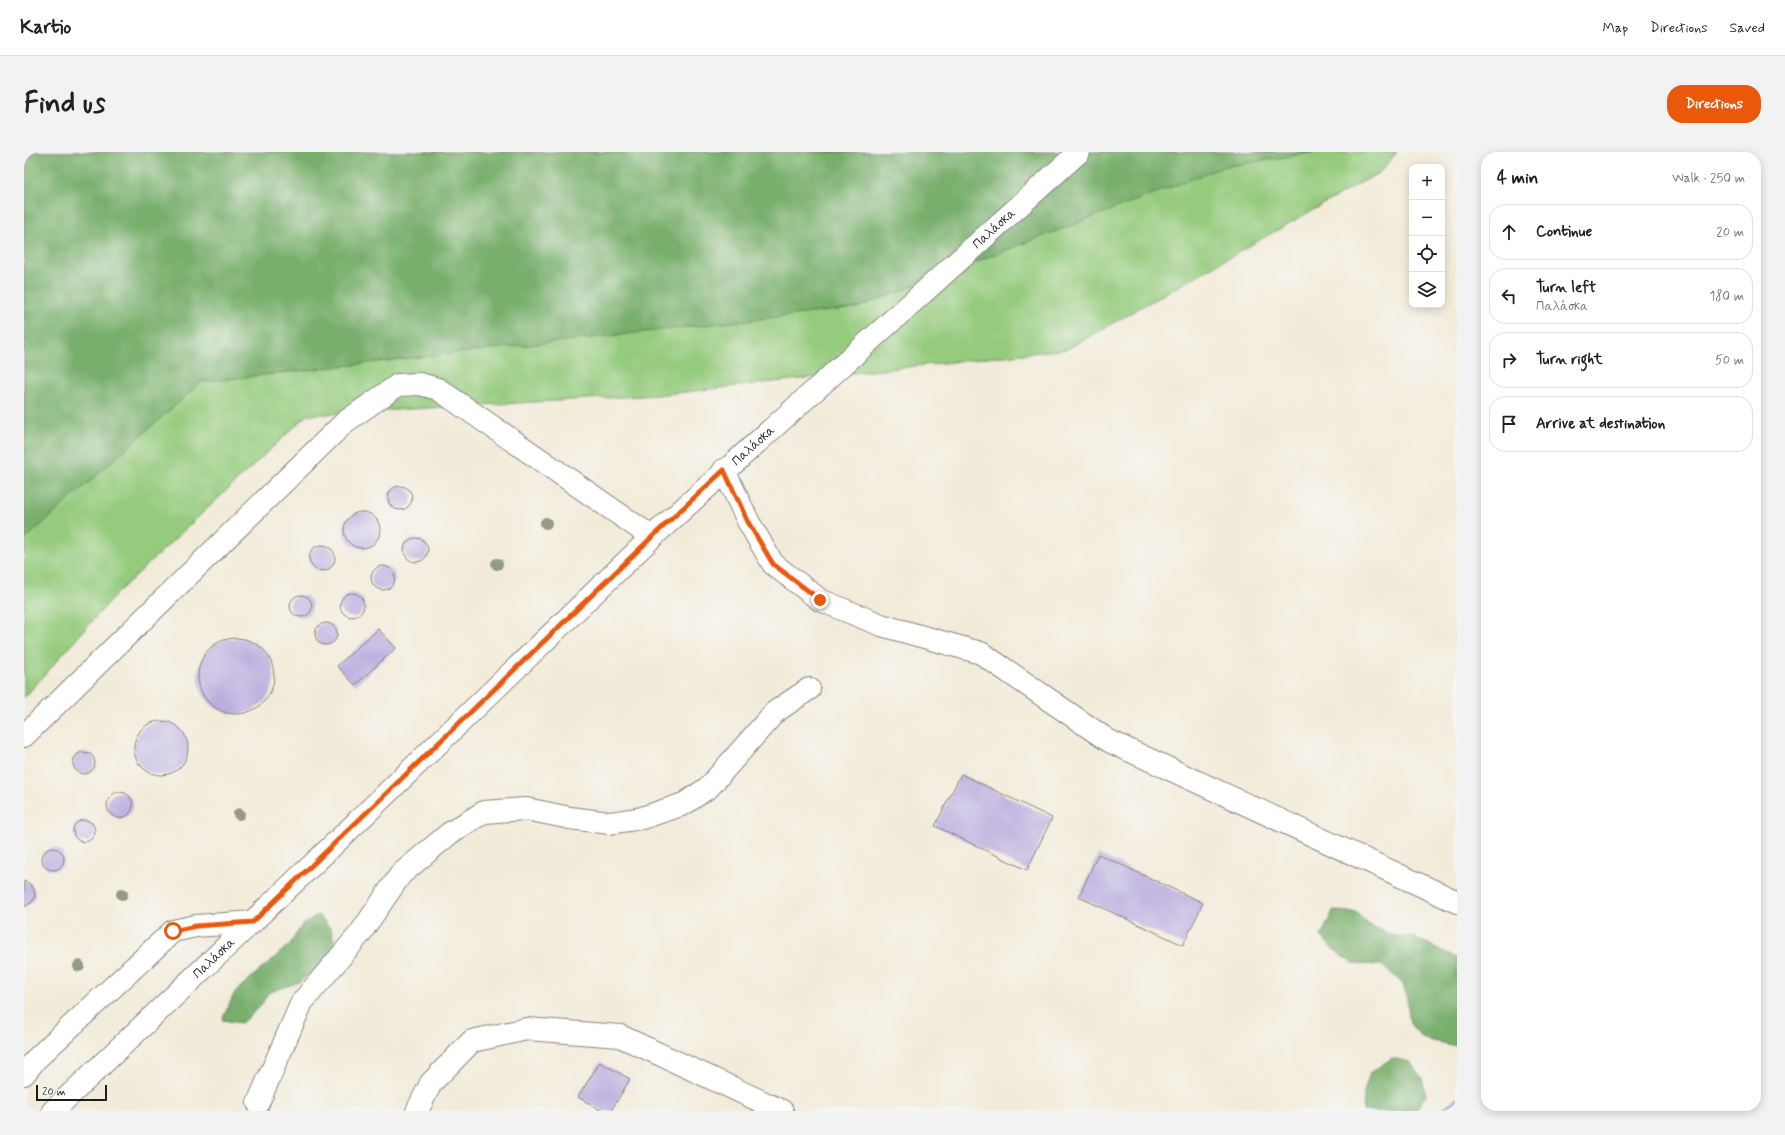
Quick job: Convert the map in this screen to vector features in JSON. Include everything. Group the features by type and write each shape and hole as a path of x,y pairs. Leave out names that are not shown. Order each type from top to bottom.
{"street":[{"name":"Παλάσκα","path":"53,1111 253,922 652,537 724,470 1079,152"},
{"path":"24,736 345,422 398,385 420,384 438,389 652,537"},
{"path":"724,470 748,522 773,564 820,600 881,625 981,653 1109,741 1457,902"},
{"path":"258,1102 302,1002 359,935 401,874 450,833 484,812 526,809 570,818 610,823 642,818 684,804 709,787 775,712 809,689"},
{"path":"24,1074 36,1059 173,931 196,926 253,922"},
{"path":"417,1111 431,1083 472,1041 527,1029 620,1036 782,1111"}],"green space":[{"path":"24,152 1397,152 1380,172 1067,349 658,395 307,415 117,593 24,698"},
{"path":"24,152 1317,152 1223,167 856,308 201,382 24,540"},
{"path":"1333,911 1356,912 1369,925 1395,936 1414,937 1457,958 1457,1046 1424,1039 1410,1024 1407,999 1403,984 1382,965 1355,964 1336,952 1321,936"},
{"path":"318,915 331,929 335,944 327,960 299,982 268,993 260,1007 241,1023 222,1020 235,992 290,944 302,925"},
{"path":"1392,1058 1410,1062 1422,1078 1426,1096 1416,1111 1363,1111 1364,1092 1370,1073"}],"water":[{"path":"1457,1098 1457,1111 1439,1111"}],"building":[{"path":"400,486 409,489 412,498 409,507 400,510 391,507 388,498 391,489"},
{"path":"362,512 375,517 380,530 375,543 362,548 349,543 344,530 349,517"},
{"path":"416,538 425,541 428,550 425,559 416,562 407,559 404,550 407,541"},
{"path":"322,545 331,549 335,558 331,567 322,571 313,567 309,558 313,549"},
{"path":"383,566 392,569 395,578 392,587 383,590 374,587 371,578 374,569"},
{"path":"352,593 361,596 364,605 361,614 352,617 343,614 340,605 343,596"},
{"path":"301,595 309,598 312,606 309,614 301,617 293,614 290,606 293,598"},
{"path":"326,623 334,626 337,634 334,642 326,645 318,642 315,634 318,626"},
{"path":"378,629 396,648 355,685 337,666"},
{"path":"236,638 251,641 263,649 271,661 274,676 271,691 263,703 251,711 236,714 221,711 209,703 201,691 198,676 201,661 209,649 221,641"},
{"path":"156,721 166,721 176,725 184,733 188,743 188,753 184,763 176,771 166,775 156,775 146,771 138,763 134,753 134,743 138,733 146,725"},
{"path":"84,752 92,755 95,763 92,771 84,774 76,771 73,763 76,755"},
{"path":"961,774 1052,818 1027,870 935,826"},
{"path":"120,792 129,796 133,805 129,814 120,818 111,814 107,805 111,796"},
{"path":"84,820 92,823 95,831 92,839 84,842 76,839 73,831 76,823"},
{"path":"53,848 61,851 64,859 61,867 53,870 45,867 42,859 45,851"},
{"path":"1098,854 1203,903 1183,945 1079,897"},
{"path":"24,881 30,884 34,889 35,896 32,902 24,907"},
{"path":"600,1062 630,1079 611,1111 602,1111 578,1097"}],"route":[{"path":"173,931 196,926 253,922 652,537 724,470 748,522 773,564 820,600"}]}
